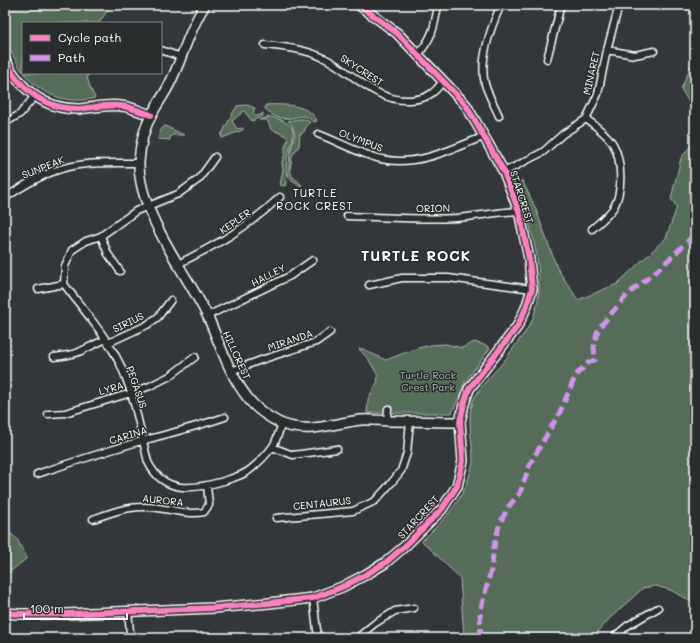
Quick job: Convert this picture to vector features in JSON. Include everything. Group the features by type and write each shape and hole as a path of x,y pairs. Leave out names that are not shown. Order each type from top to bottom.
{"street":[{"path":"5,60 17,80 34,97 59,106 76,109 121,106 136,109 151,115 170,84 196,18 205,5"},
{"name":"STARCREST","path":"5,613 66,614 214,608 313,598 342,587 385,563 405,546 442,508 457,486 464,461 460,422 464,404 469,389 517,326 526,308 532,289 529,259 519,211 504,172 485,136 466,106 397,33 359,5"},
{"path":"418,55 432,34 438,5"},
{"path":"499,116 485,85 484,60 495,19 501,5"},
{"path":"547,59 561,5"},
{"name":"MINARET","path":"586,119 598,94 607,50 619,5"},
{"name":"SKYCREST","path":"265,45 305,51 324,58 370,89 392,98 403,100 418,99 430,95 436,91 443,81"},
{"path":"162,50 181,57"},
{"path":"607,50 635,55 654,51"},
{"path":"5,123 20,114 34,97"},
{"name":"HILLCREST","path":"151,115 141,147 139,163 148,206 207,316 231,371 247,398 270,418 294,427 308,428 362,420 460,422"},
{"path":"504,172 543,152 563,134 586,119 607,136 613,145 618,158 620,179 620,190 614,206 608,215 592,229"},
{"name":"OLYMPUS","path":"318,134 381,158 397,161 417,160 447,151 485,136"},
{"path":"38,288 64,284 65,266 72,250 86,240 101,236 136,211 178,194 198,180 215,157"},
{"name":"SUNPEAK","path":"5,198 34,180 68,167 89,164 139,163"},
{"name":"KEPLER","path":"178,264 221,242 243,228 264,212 280,197"},
{"name":"ORION","path":"347,216 424,219 458,218 497,212 519,211"},
{"path":"101,236 108,254 120,271"},
{"name":"HALLEY","path":"207,316 290,276 313,260"},
{"path":"369,285 402,278 448,278 532,289"},
{"name":"PEGASUS","path":"64,284 107,341 123,372 131,393 148,462 152,471 161,480 185,488 207,486 230,479 250,470 272,447 282,423"},
{"name":"SIRIUS","path":"54,356 66,356 79,352 91,345 107,341 147,325 158,317 171,300"},
{"name":"MIRANDA","path":"231,371 316,342 330,332"},
{"name":"LYRA","path":"48,414 65,412 150,386 170,376 195,357"},
{"path":"387,421 388,409"},
{"name":"CARINA","path":"37,474 225,417"},
{"name":"CENTAURUS","path":"276,518 353,511 375,501 401,471 407,453 410,421"},
{"path":"272,447 293,455 337,449"},
{"name":"AURORA","path":"93,519 126,508 146,507 194,514 204,512 208,505 209,499 207,486"},
{"path":"313,598 318,638"},
{"path":"357,638 374,624 395,611 414,608"},
{"path":"613,638 627,626 658,608"},
{"path":"128,612 132,638"}],"green space":[{"path":"5,5 111,5 100,22 22,22 22,70 5,40"},
{"path":"695,56 695,112 681,89"},
{"path":"25,74 89,74 87,77 95,98 83,100 64,99 48,93 34,85"},
{"path":"247,105 255,108 253,113 256,116 263,113 263,116 252,121 244,111 232,121 237,129 243,128 243,130 222,138 221,135 237,106"},
{"path":"266,105 287,105 302,108 313,115 317,121 313,122 302,116 286,119 277,117 265,109"},
{"path":"269,117 287,123 293,131 287,158 285,186 280,185 283,169 282,162 288,139 286,136 271,129 267,120 259,120"},
{"path":"304,119 310,122 304,132 300,134 299,146 292,156 290,170 292,176 302,185 301,186 289,178 288,175 290,153 295,134 292,125 288,121"},
{"path":"165,126 184,135 173,135 170,137 170,140 158,139 160,133 159,131"},
{"path":"695,134 695,603 670,590 656,586 643,588 609,619 593,638 464,638 460,578 422,541 451,510 467,483 473,462 470,416 473,401 480,388 504,362 528,328 533,318 539,286 536,251 517,186 522,180 535,207 557,268 578,300 617,284 666,238 677,207 671,199 681,158 692,144"},
{"name":"Turtle Rock Crest Park","path":"474,342 490,348 465,382 452,413 367,413 368,399 377,383 378,376 369,360 359,349 364,349 386,360 418,348 431,345 446,344 462,348"},
{"path":"5,529 17,539 27,558 5,576"}],"marked path":[{"path":"481,638 480,612 491,570 495,541 500,523 509,506 520,493 530,464 560,412 576,375 589,362 595,360 594,347 599,328 627,295 660,268 695,234"}],"cycle path":[{"path":"5,613 65,614 214,608 313,598 342,587 385,563 405,546 442,509 457,486 463,461 460,422 464,404 469,389 517,327 526,308 532,289 529,259 519,211 504,172 466,105 397,33 359,5"},
{"path":"5,60 18,80 26,88 34,95 54,105 78,109 121,106 133,108 151,115"}],"district":[{"name":"TURTLE ROCK CREST","path":"315,199"},
{"name":"TURTLE ROCK","path":"416,256"}]}
